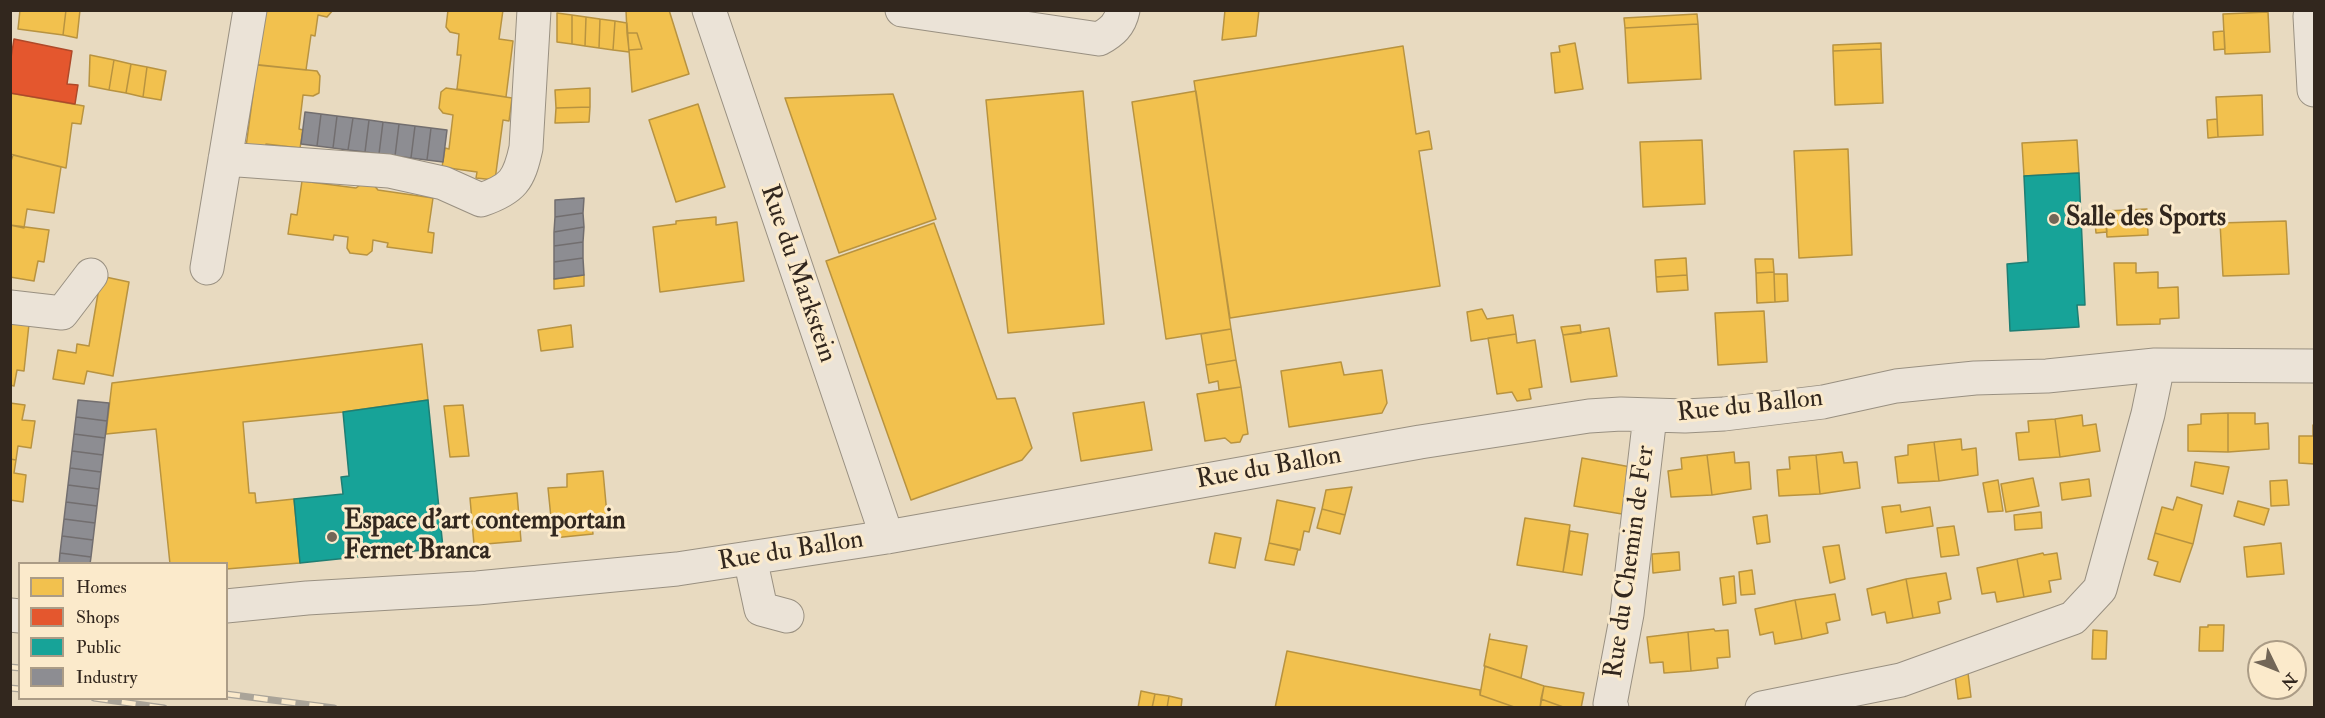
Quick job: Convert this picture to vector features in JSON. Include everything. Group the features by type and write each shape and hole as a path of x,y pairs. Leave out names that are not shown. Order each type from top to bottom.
{"street":[{"path":"207,268 250,10"},
{"path":"225,159 388,171 443,183 482,200 508,190 522,163 526,148 534,10"},
{"name":"Rue du Markstein","path":"709,10 887,537"},
{"path":"906,11 1099,39 1112,32 1121,19 1123,10"},
{"path":"2310,16 2314,90"},
{"path":"10,307 62,313 91,275"},
{"path":"1762,708 1901,680 2073,618 2100,589 2148,414 2155,380 2155,365"},
{"name":"Rue du Ballon","path":"228,606 571,580 677,569 887,537 1523,425 1589,416 1724,414 1822,402 1896,386 1975,378 2047,376 2155,365 2314,366"},
{"name":"Rue du Chemin de Fer","path":"1612,708 1610,705 1627,614 1650,416"},
{"path":"750,558 761,609 787,616"}],"building: Homes":[{"path":"20,10 66,10 63,35 18,29"},
{"path":"66,10 80,10 77,38 63,35"},
{"path":"263,10 333,10 327,17 318,15 315,36 311,35 306,70 257,65"},
{"path":"448,10 503,10 499,39 513,41 506,97 457,89 461,55 457,55 459,34 450,32 446,27"},
{"path":"626,10 669,10 689,74 632,92 629,50 642,49 637,33 627,33"},
{"path":"1225,10 1259,10 1256,36 1222,40"},
{"path":"2268,12 2270,52 2225,54 2223,14"},
{"path":"557,13 572,15 572,44 557,42"},
{"path":"1697,14 1698,24 1625,28 1624,18"},
{"path":"572,15 586,17 585,46 572,44"},
{"path":"586,17 600,19 599,48 585,46"},
{"path":"600,19 615,21 613,50 599,48"},
{"path":"615,21 627,23 629,52 613,50"},
{"path":"1698,24 1701,79 1628,83 1625,28"},
{"path":"2224,31 2225,49 2214,50 2213,32"},
{"path":"627,33 637,33 642,49 629,50"},
{"path":"1575,43 1583,89 1555,93 1551,53 1560,52 1559,46"},
{"path":"1881,43 1881,49 1833,51 1833,45"},
{"path":"1403,46 1416,134 1429,131 1432,149 1419,151 1440,286 1230,318 1194,81"},
{"path":"1881,49 1883,103 1835,105 1833,51"},
{"path":"90,55 114,60 109,90 89,86"},
{"path":"114,60 131,64 126,93 109,90"},
{"path":"131,64 147,67 143,97 126,93"},
{"path":"251,64 317,71 320,76 319,93 313,96 303,95 299,129 303,130 300,148 266,144 265,150 246,147 254,87 248,86"},
{"path":"147,67 166,71 161,100 143,97"},
{"path":"446,88 512,98 509,121 503,120 495,180 476,178 477,172 442,167 445,148 449,149 453,115 443,113 439,108 441,92"},
{"path":"590,88 590,107 556,108 555,90"},
{"path":"1083,91 1104,324 1008,333 986,100"},
{"path":"1196,91 1231,329 1166,339 1132,102"},
{"path":"10,93 84,106 81,124 72,123 66,168 10,154"},
{"path":"893,94 936,219 839,253 785,98"},
{"path":"2262,95 2263,135 2218,137 2216,97"},
{"path":"698,104 725,187 676,202 649,120"},
{"path":"590,107 589,122 555,123 556,108"},
{"path":"2217,119 2218,137 2208,138 2207,120"},
{"path":"1702,140 1705,204 1643,207 1640,142"},
{"path":"2077,140 2079,173 2024,176 2022,143"},
{"path":"1848,149 1852,255 1799,258 1794,151"},
{"path":"13,155 61,167 54,213 27,209 24,228 10,225 10,164"},
{"path":"302,181 356,188 363,183 373,184 378,190 433,198 428,232 434,233 432,253 387,247 388,243 373,240 372,251 367,255 350,253 347,248 348,237 334,235 333,240 288,234 291,214 297,215"},
{"path":"2147,209 2148,235 2107,237 2105,211"},
{"path":"2094,211 2105,211 2107,232 2096,233"},
{"path":"716,217 716,225 737,222 744,281 660,292 653,227 676,224 676,221"},
{"path":"2286,221 2289,274 2223,276 2220,223"},
{"path":"934,223 997,399 1015,398 1032,448 1022,460 911,500 826,261"},
{"path":"10,225 49,230 44,262 38,261 34,281 10,277"},
{"path":"1686,258 1687,275 1656,277 1655,260"},
{"path":"1755,259 1773,259 1774,272 1756,273"},
{"path":"2114,263 2136,263 2136,273 2158,272 2158,288 2178,287 2179,318 2160,319 2160,324 2117,325"},
{"path":"1774,272 1775,302 1757,303 1756,273"},
{"path":"1774,274 1787,274 1788,301 1775,302"},
{"path":"584,275 584,286 554,289 554,279"},
{"path":"1687,275 1688,290 1657,292 1656,277"},
{"path":"101,276 129,282 113,376 87,371 84,384 53,379 58,350 76,353 77,344 89,346"},
{"path":"1482,309 1487,319 1513,315 1516,334 1471,341 1467,312"},
{"path":"1764,311 1767,362 1718,365 1715,313"},
{"path":"10,322 29,324 24,371 17,370 14,386 10,385"},
{"path":"571,325 573,347 541,351 538,330"},
{"path":"1580,325 1581,333 1563,335 1561,327"},
{"path":"1609,328 1617,376 1571,382 1563,335"},
{"path":"1231,329 1236,360 1206,365 1201,334"},
{"path":"1516,334 1517,343 1535,340 1542,387 1529,389 1531,399 1517,401 1512,392 1497,394 1488,338"},
{"path":"422,344 428,400 343,412 243,422 249,493 255,493 256,503 294,499 300,563 228,569 228,562 170,562 156,429 106,434 112,383"},
{"path":"1236,360 1241,387 1219,390 1218,381 1209,383 1206,365"},
{"path":"1341,362 1344,375 1382,370 1387,403 1382,413 1289,427 1281,371"},
{"path":"1241,387 1248,434 1243,435 1240,442 1231,443 1225,438 1205,441 1197,394"},
{"path":"1144,402 1152,450 1081,461 1073,413"},
{"path":"10,403 25,405 22,420 35,421 31,448 18,446 16,460 10,459"},
{"path":"463,405 469,456 450,457 444,406"},
{"path":"2228,413 2255,413 2255,424 2268,423 2269,449 2228,452"},
{"path":"2228,413 2228,452 2188,451 2188,425 2201,424 2201,414"},
{"path":"2082,415 2083,426 2096,424 2100,451 2060,457 2055,419"},
{"path":"2055,419 2060,457 2019,460 2016,433 2029,432 2028,421"},
{"path":"2313,425 2314,464 2299,463 2299,436 2313,436"},
{"path":"1961,439 1962,450 1976,448 1978,475 1939,481 1934,442"},
{"path":"1934,442 1939,481 1898,483 1895,457 1908,455 1908,445"},
{"path":"1734,452 1735,463 1749,462 1751,489 1712,495 1707,455"},
{"path":"1842,452 1844,463 1857,462 1860,488 1820,494 1816,455"},
{"path":"1707,455 1712,495 1671,497 1668,471 1682,469 1681,458"},
{"path":"1816,455 1820,494 1779,496 1777,470 1790,469 1789,457"},
{"path":"1582,458 1636,468 1628,515 1574,506"},
{"path":"10,459 16,460 14,473 26,475 23,502 10,500"},
{"path":"2195,462 2229,467 2223,494 2191,486"},
{"path":"603,471 607,515 591,517 593,534 553,538 548,488 567,487 567,474"},
{"path":"2033,478 2039,506 2006,512 2001,484"},
{"path":"2089,479 2091,496 2062,500 2060,483"},
{"path":"1998,480 2003,511 1988,512 1983,483"},
{"path":"2287,480 2289,505 2271,506 2270,481"},
{"path":"1352,487 1345,515 1322,509 1326,490"},
{"path":"517,493 521,541 474,545 470,498"},
{"path":"2177,497 2202,505 2193,544 2155,533 2162,507 2173,510"},
{"path":"1277,500 1315,508 1309,532 1304,531 1300,550 1269,543"},
{"path":"2238,501 2269,509 2264,525 2234,516"},
{"path":"1900,505 1901,512 1930,507 1933,526 1886,533 1882,507"},
{"path":"1322,509 1345,515 1340,534 1317,528"},
{"path":"2041,512 2042,528 2015,530 2014,515"},
{"path":"1767,515 1770,542 1757,544 1753,517"},
{"path":"1525,518 1570,525 1563,572 1517,565"},
{"path":"1954,526 1959,555 1941,557 1937,528"},
{"path":"1570,531 1588,534 1582,575 1563,572"},
{"path":"1215,533 1241,538 1235,568 1209,563"},
{"path":"2155,533 2193,544 2180,582 2154,575 2158,562 2148,559"},
{"path":"1269,543 1298,549 1294,565 1265,560"},
{"path":"2281,543 2284,574 2247,577 2244,547"},
{"path":"1839,545 1845,579 1830,583 1823,547"},
{"path":"1679,552 1680,570 1653,573 1652,554"},
{"path":"2043,553 2044,555 2057,553 2061,579 2049,581 2051,592 2024,597 2017,559"},
{"path":"2017,559 2024,597 1997,602 1995,592 1982,594 1977,568"},
{"path":"1752,570 1755,594 1741,595 1739,572"},
{"path":"1946,573 1951,599 1938,602 1940,613 1913,618 1906,579"},
{"path":"1734,576 1736,603 1723,605 1720,578"},
{"path":"1906,579 1913,618 1887,623 1885,612 1872,615 1867,589"},
{"path":"1835,594 1840,620 1826,623 1828,633 1802,639 1795,600"},
{"path":"1795,600 1802,639 1775,644 1773,632 1760,635 1755,609"},
{"path":"2208,625 2224,625 2223,651 2199,651 2200,627 2208,627"},
{"path":"1714,629 1715,631 1728,630 1730,657 1717,658 1718,668 1691,671 1688,632"},
{"path":"2093,630 2107,631 2106,659 2092,659"},
{"path":"1688,632 1691,671 1664,673 1663,662 1650,663 1647,637"},
{"path":"1489,639 1527,646 1521,678 1484,666"},
{"path":"1287,651 1480,690 1480,695 1517,708 1275,708"},
{"path":"1485,666 1544,686 1540,708 1517,708 1480,695"},
{"path":"1968,673 1971,697 1958,699 1955,675"},
{"path":"1544,686 1584,693 1581,708 1566,708 1541,699"},
{"path":"1141,691 1155,694 1152,708 1138,708"},
{"path":"1155,694 1169,696 1167,708 1152,708"},
{"path":"1169,696 1182,699 1181,708 1167,708"},
{"path":"1541,699 1566,708 1540,708"}],"building: Shops":[{"path":"14,39 72,51 67,84 78,85 75,104 10,93 10,64"}],"building: Public":[{"name":"Salle des Sports","path":"2079,173 2085,305 2077,305 2079,327 2010,331 2007,264 2028,262 2024,176"},
{"path":"428,400 443,548 300,563 294,499 343,494 341,477 349,476 343,412"}],"building: Industry":[{"path":"305,112 321,114 317,146 301,144"},
{"path":"321,114 337,116 333,148 317,146"},
{"path":"337,116 353,118 348,150 333,148"},
{"path":"353,118 369,120 365,152 348,150"},
{"path":"369,120 383,122 379,154 365,152"},
{"path":"383,122 399,124 395,156 379,154"},
{"path":"399,124 415,126 411,158 395,156"},
{"path":"415,126 431,128 427,160 411,158"},
{"path":"431,128 447,130 443,162 427,160"},
{"path":"584,198 583,213 555,217 555,200"},
{"path":"583,213 584,227 554,232 555,217"},
{"path":"584,227 583,242 554,246 554,232"},
{"path":"583,242 583,258 554,262 554,246"},
{"path":"583,258 584,275 554,279 554,262"},
{"path":"78,400 109,403 107,421 76,417"},
{"path":"76,417 107,421 105,438 74,434"},
{"path":"74,434 105,438 103,455 72,451"},
{"path":"72,451 103,455 101,472 70,468"},
{"path":"70,468 101,472 99,489 68,485"},
{"path":"68,485 99,489 97,506 66,502"},
{"path":"66,502 97,506 95,523 64,519"},
{"path":"64,519 95,523 93,540 62,536"},
{"path":"62,536 93,540 91,557 60,553"},
{"path":"60,553 91,557 90,562 59,562"}],"railway":[{"path":"10,667 18,668"},
{"path":"10,688 18,689"},
{"path":"228,694 334,708"},
{"path":"108,700 164,708"}],"place":[{"name":"Salle des Sports","path":"2054,219"},
{"name":"Espace d'art contemportain Fernet Branca","path":"332,537"}]}
